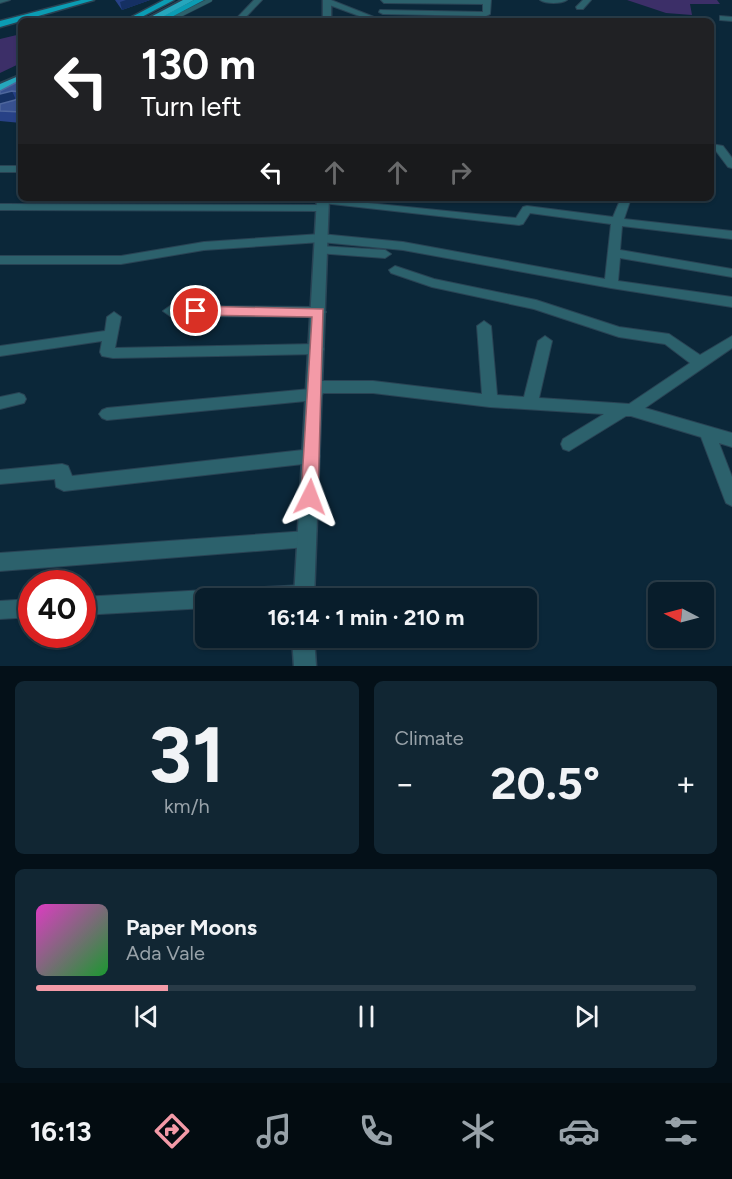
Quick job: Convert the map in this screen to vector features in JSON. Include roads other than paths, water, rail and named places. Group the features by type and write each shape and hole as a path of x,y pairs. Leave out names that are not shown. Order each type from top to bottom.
{"highway":[{"path":"143,18 179,0"},
{"path":"156,18 194,3"},
{"path":"0,88 18,81"},
{"path":"0,97 18,82"}],"main road":[{"path":"0,19 71,0"},
{"path":"22,18 90,0"},
{"path":"134,18 170,0"},
{"path":"164,18 194,3"},
{"path":"0,24 18,19"}],"street":[{"path":"0,2 6,0"},
{"path":"241,18 258,0"},
{"path":"327,18 327,0 360,13"},
{"path":"544,0 563,0"},
{"path":"580,7 587,0"},
{"path":"383,12 486,14 486,1 384,1"},
{"path":"714,147 719,148 732,165"},
{"path":"0,168 18,169"},
{"path":"611,284 617,222 625,201"},
{"path":"304,588 316,390 323,202"},
{"path":"0,207 385,202 519,222 527,209 732,235"},
{"path":"321,244 385,254"},
{"path":"0,260 120,260 204,246 321,244 404,246 611,284 732,302"},
{"path":"613,253 732,273"},
{"path":"395,270 432,283 536,305 619,332 669,339 699,362"},
{"path":"170,311 319,312"},
{"path":"114,317 107,352 113,353 317,349"},
{"path":"483,326 490,401"},
{"path":"0,351 110,335"},
{"path":"530,404 545,341"},
{"path":"569,444 627,410 732,341"},
{"path":"107,414 316,390 373,387 490,401 627,410 732,440"},
{"path":"0,403 19,399"},
{"path":"707,432 732,498"},
{"path":"0,477 62,471 64,484 312,456"},
{"path":"0,562 307,539"},
{"path":"96,605 195,600"},
{"path":"0,610 18,609"},
{"path":"303,648 304,666"}],"lane":[{"path":"172,18 194,3 210,0"}]}
